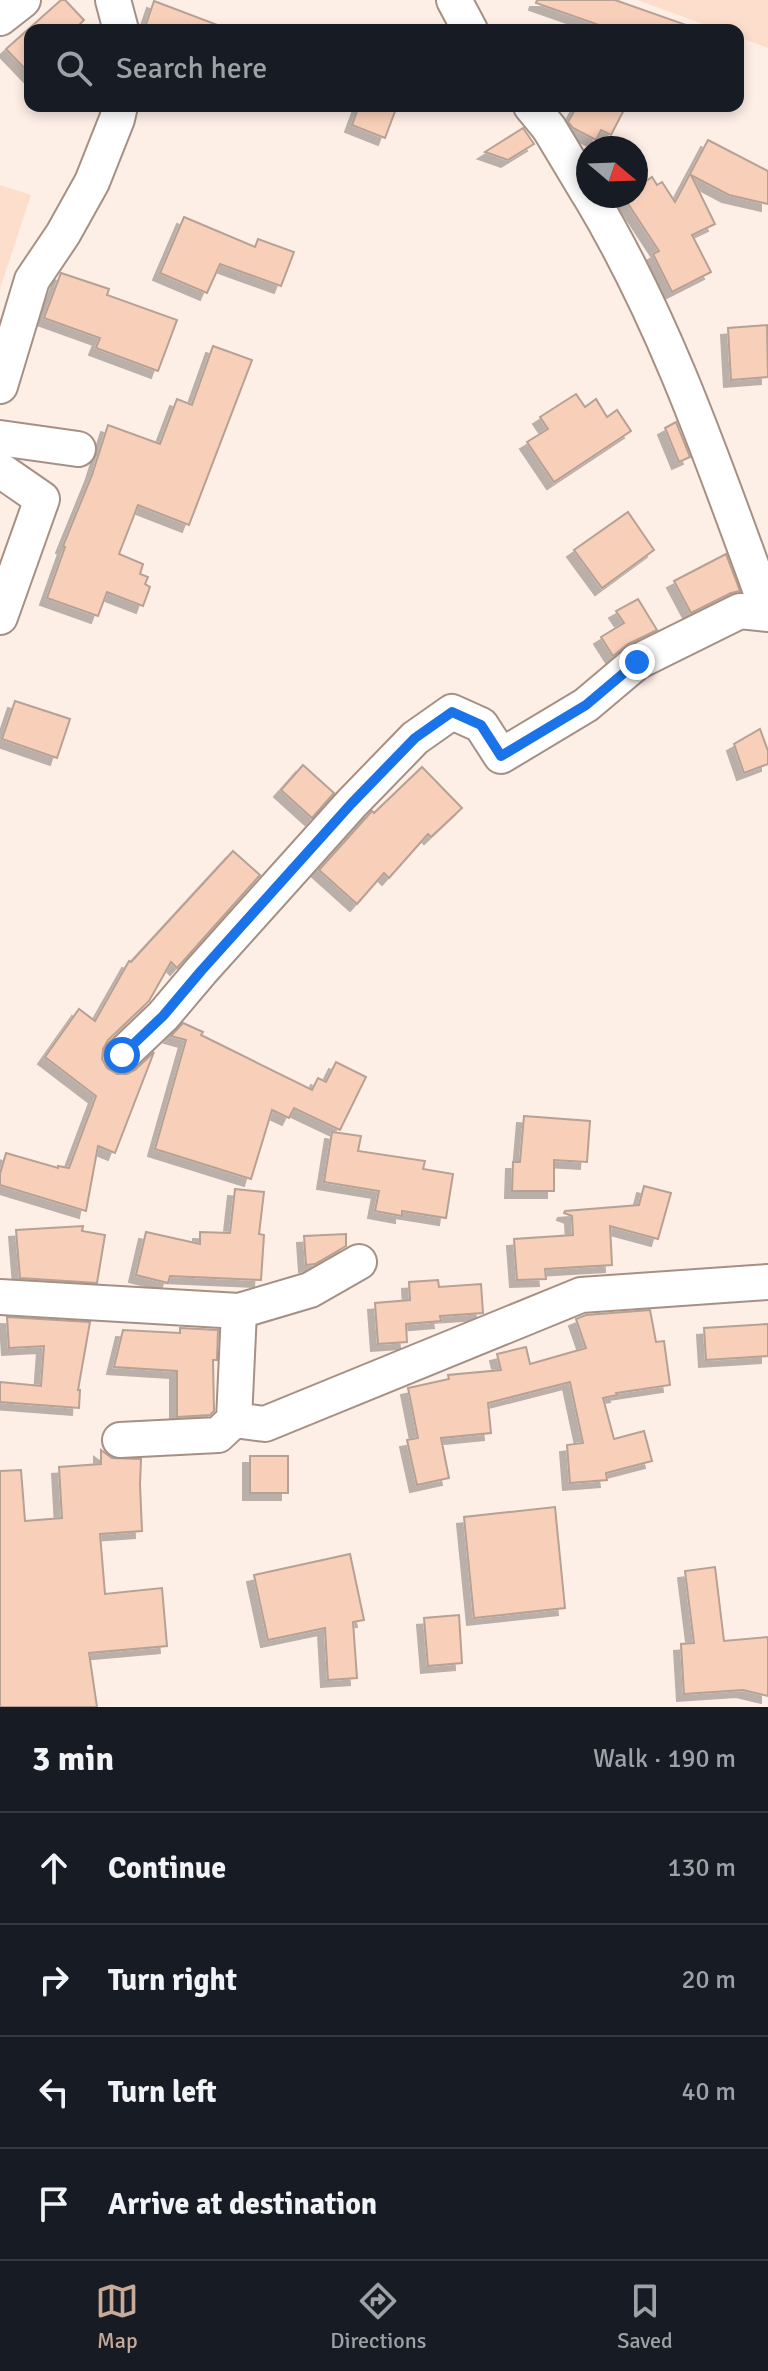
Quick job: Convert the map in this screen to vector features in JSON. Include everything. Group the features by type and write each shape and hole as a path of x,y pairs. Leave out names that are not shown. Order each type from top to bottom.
{"street":[{"path":"0,18 23,0"},
{"path":"113,0 119,24"},
{"path":"454,0 467,24"},
{"path":"0,386 32,280 63,234 92,182 119,112"},
{"path":"536,112 576,173"},
{"path":"122,1055 163,1016 351,804 415,738 452,712 481,725 501,756 586,705 637,662 740,611 768,613 695,414 649,304 597,208"},
{"path":"0,438 78,449"},
{"path":"0,470 42,499 0,617"},
{"path":"0,1297 239,1311 310,1290 359,1262"},
{"path":"234,1420 265,1424 581,1295 768,1282"},
{"path":"120,1440 218,1435 234,1420 239,1311"}],"shaded area":[{"path":"637,0 768,0 768,48 744,39 744,24 703,24"},
{"path":"0,185 31,195 0,289"}],"building":[{"path":"61,0 65,0 84,20 80,24 34,24"},
{"path":"537,0 615,0 683,24 596,24 536,3"},
{"path":"154,1 215,24 146,24"},
{"path":"24,33 24,68 6,49"},
{"path":"357,112 395,112 385,138 352,125"},
{"path":"574,112 623,112 611,135 601,130 598,136 588,136 568,122"},
{"path":"523,128 534,144 508,160 485,152"},
{"path":"708,140 768,171 768,204 729,195 691,175 715,224 692,235 711,272 672,292 653,254 659,251 631,208 648,208 648,180 652,177 657,185 662,182 675,202"},
{"path":"184,217 255,247 258,239 294,252 281,286 220,264 207,293 160,273"},
{"path":"61,273 109,289 107,295 177,320 158,371 96,348 100,338 44,318"},
{"path":"767,325 768,377 731,380 728,328"},
{"path":"213,346 252,360 189,525 138,505 119,554 143,564 140,574 148,577 145,584 150,587 143,606 107,592 98,616 47,598 108,425 160,444 177,399 192,405"},
{"path":"576,394 585,407 596,399 607,417 617,410 631,431 554,482 527,442 548,429 540,417"},
{"path":"676,422 690,457 679,462 665,428"},
{"path":"628,512 654,550 602,588 574,550"},
{"path":"726,554 740,591 691,613 674,581"},
{"path":"638,599 657,630 628,644 613,656 601,637 624,623 616,611"},
{"path":"15,701 70,719 57,758 2,739"},
{"path":"760,729 768,751 768,764 744,773 734,744"},
{"path":"303,765 334,793 312,818 281,790"},
{"path":"422,767 462,808 431,837 428,834 389,878 384,873 357,904 319,870 372,811 374,813"},
{"path":"233,851 260,875 177,968 171,962 149,1001 108,1040 103,1049 102,1059 107,1068 117,1074 135,1070 154,1052 115,1153 98,1146 86,1211 0,1185 6,1153 58,1168 69,1168 96,1096 45,1057 79,1009 95,1021 129,961"},
{"path":"183,1023 312,1090 318,1078 326,1082 336,1062 366,1077 340,1130 294,1108 289,1118 272,1110 251,1179 155,1149 186,1040 171,1036"},
{"path":"524,1116 590,1121 587,1162 554,1160 554,1191 512,1191 513,1162 520,1162"},
{"path":"332,1132 361,1136 358,1151 425,1161 423,1169 453,1174 446,1218 402,1211 402,1216 375,1211 379,1191 324,1182"},
{"path":"644,1186 671,1193 658,1239 610,1226 612,1265 545,1269 546,1279 517,1280 514,1239 573,1235 572,1216 565,1211 639,1205"},
{"path":"235,1189 264,1192 259,1234 264,1235 261,1280 170,1276 168,1283 136,1275 146,1232 200,1244 200,1232 230,1233"},
{"path":"83,1226 82,1231 105,1235 97,1283 20,1278 16,1230"},
{"path":"346,1234 346,1246 315,1264 306,1265 304,1236"},
{"path":"438,1280 439,1287 481,1284 483,1313 440,1316 441,1321 406,1324 407,1342 378,1344 375,1303 410,1300 409,1282"},
{"path":"650,1310 656,1342 664,1341 670,1385 616,1393 603,1398 614,1439 644,1431 652,1461 606,1473 607,1480 570,1483 567,1445 583,1443 570,1382 488,1403 491,1433 441,1438 449,1478 417,1485 407,1440 418,1438 408,1388 449,1379 448,1375 501,1370 497,1354 526,1347 530,1364 586,1348 576,1319 586,1315"},
{"path":"7,1317 90,1322 78,1390 79,1408 0,1402 0,1382 41,1386 44,1346 9,1348"},
{"path":"768,1324 768,1356 706,1360 704,1328"},
{"path":"180,1328 218,1330 217,1360 213,1360 214,1411 210,1415 177,1417 177,1371 114,1367 123,1330 180,1333"},
{"path":"101,1450 112,1458 141,1459 142,1531 100,1534 105,1594 162,1588 167,1646 89,1653 97,1707 0,1707 0,1471 21,1470 25,1521 62,1518 59,1467 101,1464"},
{"path":"250,1456 288,1456 288,1493 250,1493"},
{"path":"555,1507 565,1608 474,1618 464,1517"},
{"path":"350,1554 364,1620 353,1622 357,1678 328,1680 325,1628 268,1640 254,1575"},
{"path":"715,1567 724,1641 768,1637 768,1696 743,1690 684,1694 681,1644 694,1643 685,1571"},
{"path":"459,1615 462,1663 428,1666 424,1618"}],"route":[{"path":"122,1055 163,1016 351,804 415,738 452,712 481,725 501,756 586,705 637,662"}]}
